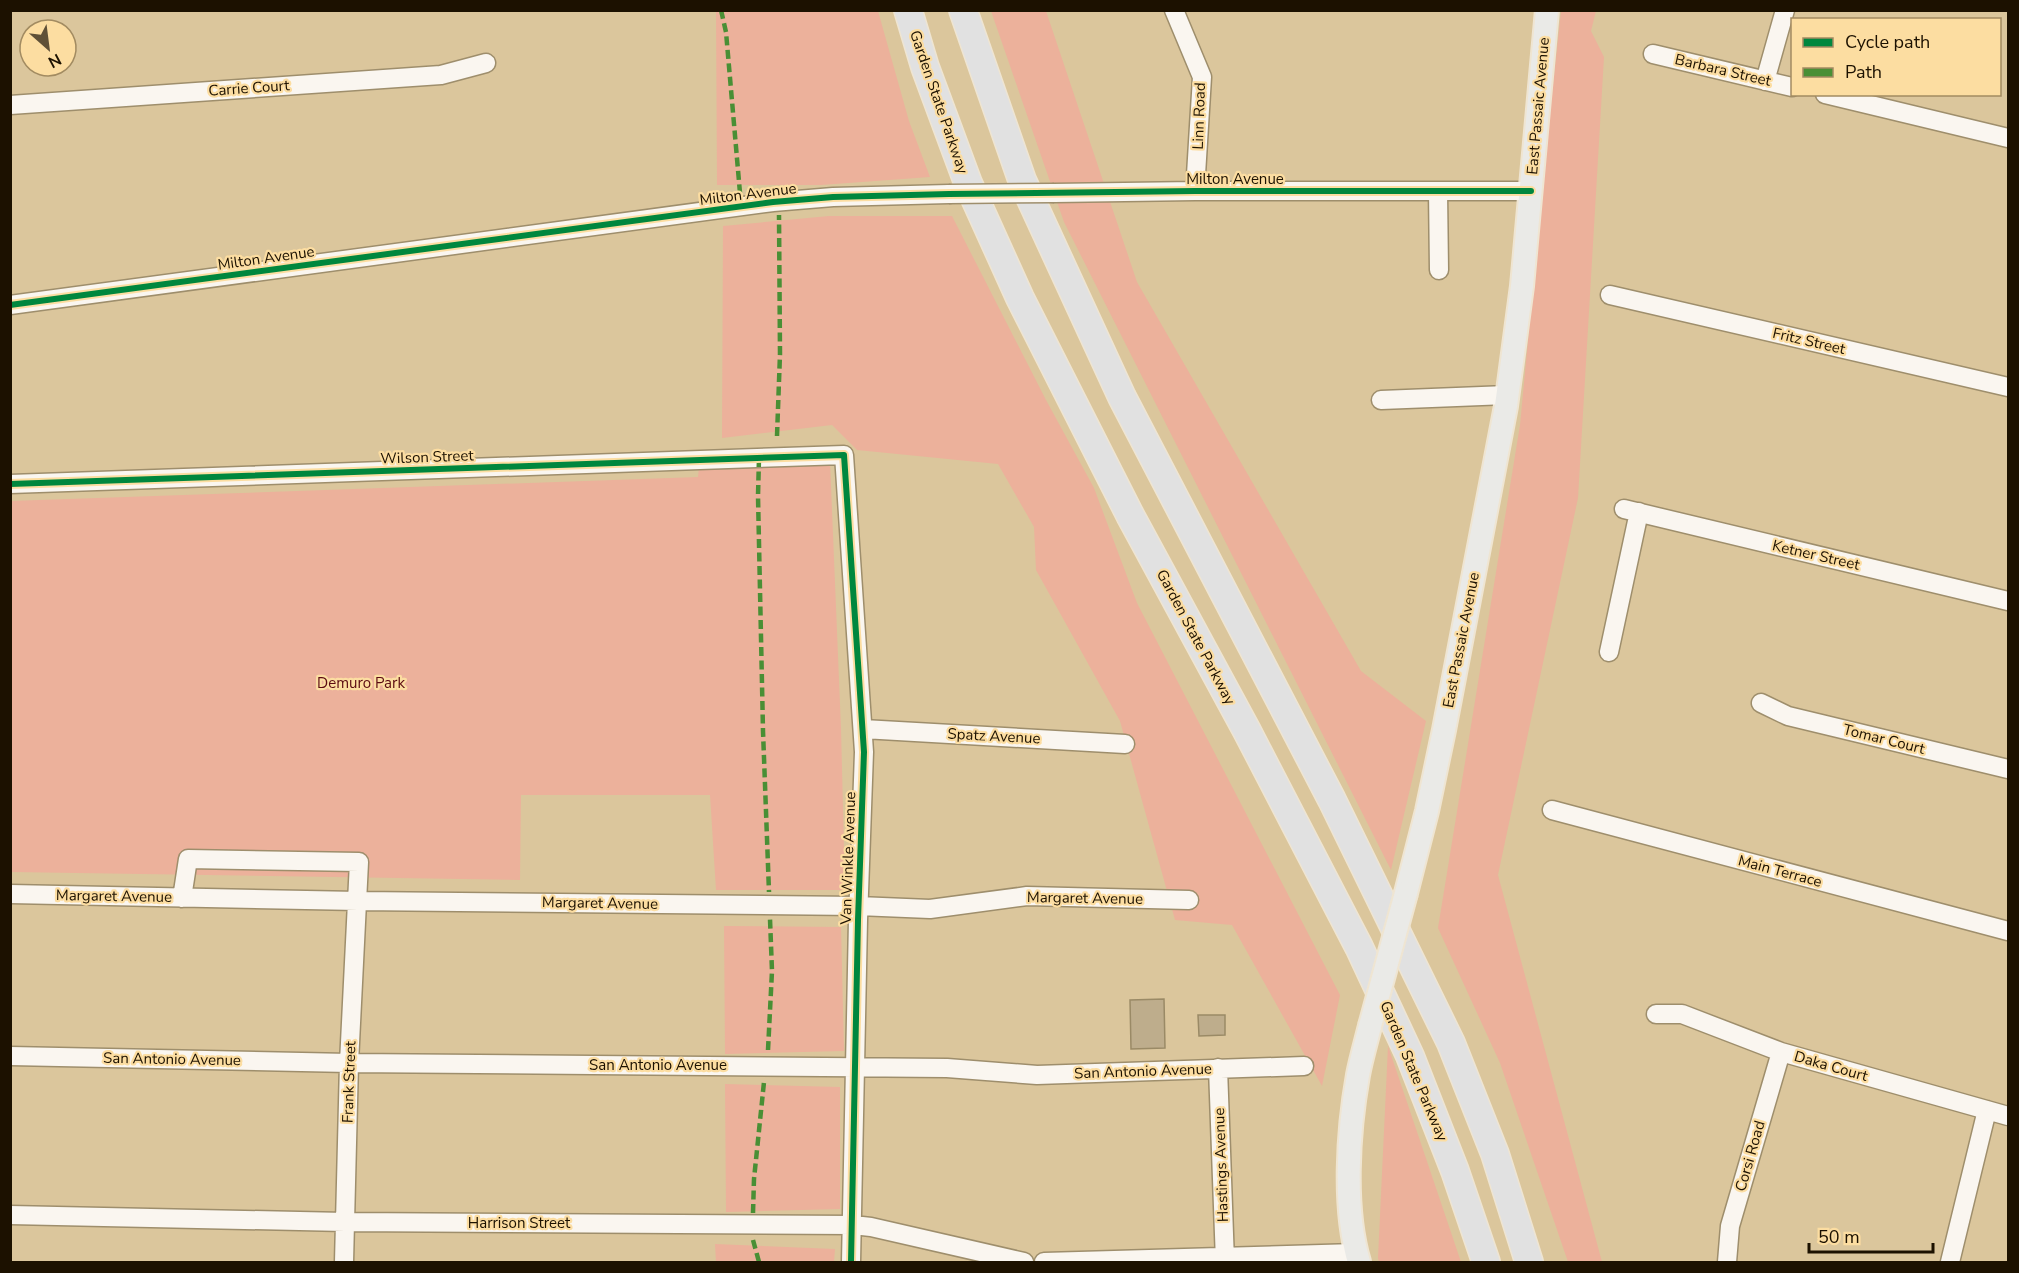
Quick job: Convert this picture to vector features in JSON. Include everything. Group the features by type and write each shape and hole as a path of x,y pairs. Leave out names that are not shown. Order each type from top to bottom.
{"highway":[{"name":"Garden State Parkway","path":"908,10 925,67 968,183 1020,298 1130,515 1247,731 1359,947 1410,1056 1455,1171 1486,1263"},
{"path":"963,10 1022,180 1122,397 1332,800 1451,1043 1495,1154 1529,1263"}],"main road":[{"name":"East Passaic Avenue","path":"1357,1258 1351,1208 1351,1141 1358,1074 1427,811 1507,395 1522,286 1547,10"}],"street":[{"name":"Linn Road","path":"1174,10 1202,77 1195,190"},
{"path":"1766,81 1785,10"},
{"name":"Barbara Street","path":"1653,54 1791,87"},
{"name":"Carrie Court","path":"10,105 441,75 486,63"},
{"path":"1833,96 2008,138"},
{"name":"Milton Avenue","path":"10,305 772,202 833,197 1195,190 1531,191"},
{"path":"1438,190 1439,270"},
{"name":"Fritz Street","path":"1610,295 2008,387"},
{"path":"1381,400 1507,395"},
{"name":"Wilson Street","path":"10,484 843,455"},
{"name":"Van Winkle Avenue","path":"843,455 864,752 858,906 851,1263"},
{"name":"Ketner Street","path":"1609,652 1632,510 2008,601"},
{"name":"Tomar Court","path":"1761,703 1788,716 2008,769"},
{"name":"Spatz Avenue","path":"863,729 1125,744"},
{"name":"Main Terrace","path":"1552,810 2008,931"},
{"name":"Frank Street","path":"182,898 188,859 359,862 349,1063 344,1263"},
{"name":"Margaret Avenue","path":"10,894 358,901 858,906 930,909 1027,896 1189,900"},
{"name":"Daka Court","path":"1656,1014 1682,1014 1781,1052 2008,1116"},
{"name":"Corsi Road","path":"1727,1263 1730,1226 1781,1052"},
{"name":"San Antonio Avenue","path":"10,1056 349,1063 947,1068 1037,1076 1304,1066"},
{"name":"Hastings Avenue","path":"1218,1068 1225,1260"},
{"path":"1950,1263 1987,1110"},
{"name":"Harrison Street","path":"10,1215 345,1222 853,1225 871,1227 1024,1263"},
{"path":"1044,1263 1357,1258"}],"green space":[{"path":"716,11 878,11 909,121 930,177 821,185 717,185"},
{"path":"991,11 1046,11 1137,282 1361,671 1426,721 1391,870 1064,222"},
{"path":"1561,11 1596,11 1591,31 1604,57 1578,498 1498,875 1602,1262 1568,1262 1500,1063 1438,928 1520,425"},
{"path":"829,216 952,216 1046,400 1094,488 1137,603 1340,995 1322,1086 1232,925 1175,920 1120,721 1036,570 1034,527 998,464 857,450 832,425 722,438 723,226"},
{"name":"Demuro Park","path":"830,462 845,890 716,890 710,795 521,795 520,880 11,872 10,501 698,477 699,467"},
{"path":"724,926 841,927 844,1051 725,1054"},
{"path":"1388,1046 1461,1262 1379,1262"},
{"path":"725,1084 840,1087 840,1209 726,1212"},
{"path":"715,1244 835,1249 834,1262 716,1262"}],"building":[{"path":"1164,999 1165,1048 1131,1049 1130,1000"},
{"path":"1198,1015 1225,1015 1225,1035 1199,1036"}],"marked path":[{"path":"721,10 726,32 740,193"},
{"path":"777,436 780,354 779,215"},
{"path":"759,458 763,731 769,892"},
{"path":"768,1050 772,971 770,919"},
{"path":"753,1213 754,1179 764,1082"},
{"path":"753,1240 759,1262"}],"cycle path":[{"path":"10,305 773,202 833,197 1195,191 1531,191"},
{"path":"10,484 844,455 864,752 851,1262"}]}
